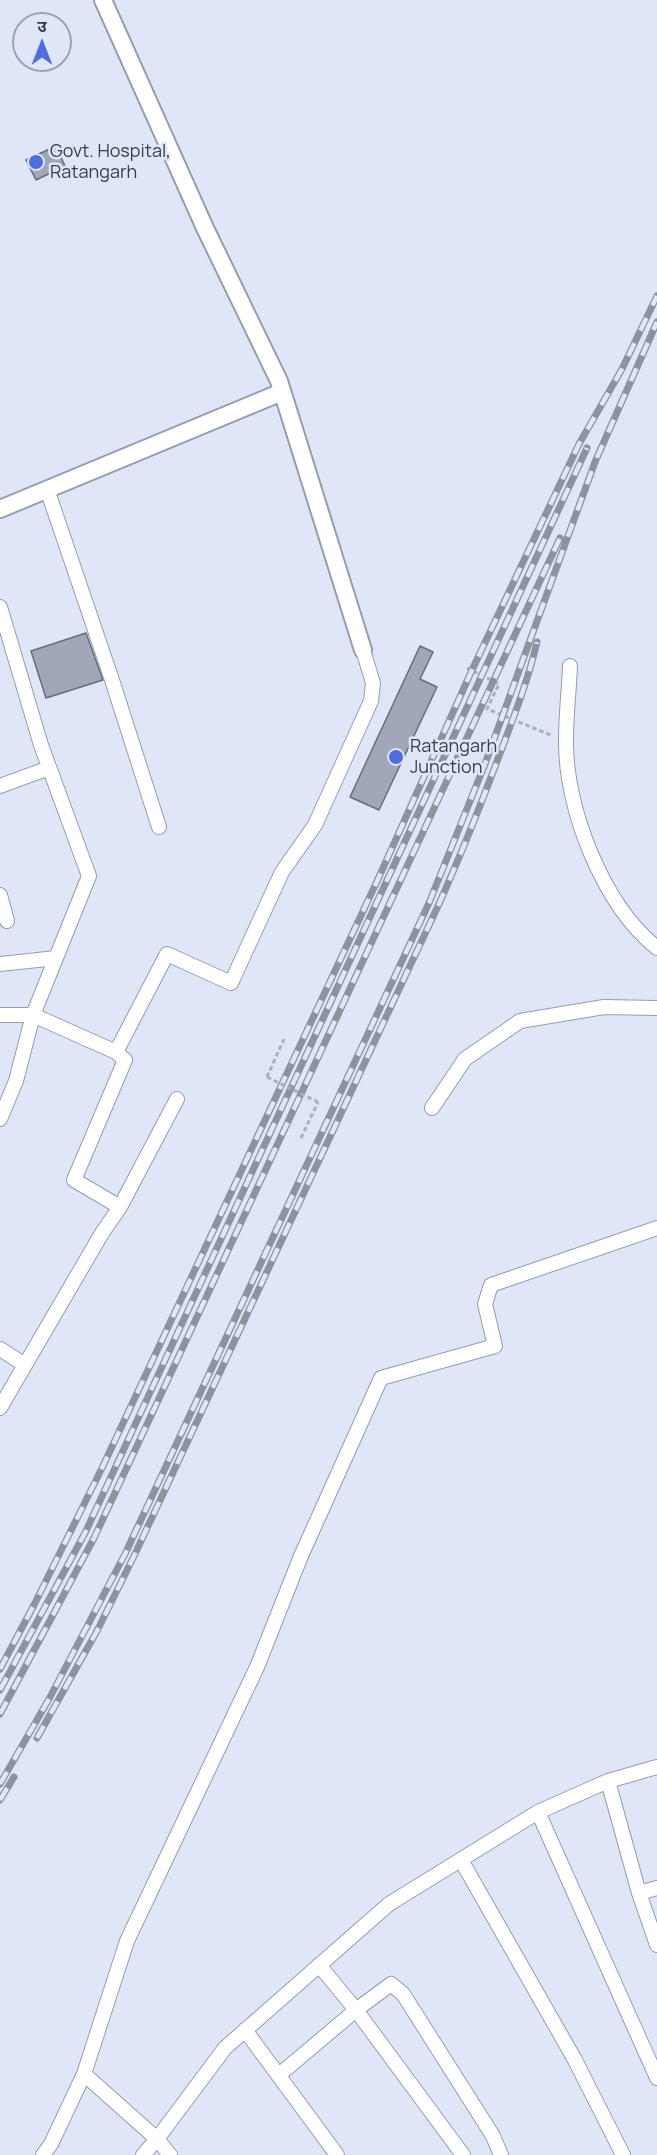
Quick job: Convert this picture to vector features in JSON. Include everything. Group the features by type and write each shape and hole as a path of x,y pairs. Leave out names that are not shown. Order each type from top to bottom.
{"street":[{"path":"103,0 205,228 282,392 373,683 370,701 315,825 282,872 231,983 167,954 116,1052"},
{"path":"0,509 282,392"},
{"path":"47,489 159,827"},
{"path":"0,607 50,768 89,876 33,1015 16,1081 0,1119"},
{"path":"570,666 566,741 571,796 601,878 614,900 644,938 657,948"},
{"path":"0,786 50,768"},
{"path":"0,895 8,921"},
{"path":"0,964 56,958"},
{"path":"432,1108 465,1059 520,1021 604,1007 657,1008"},
{"path":"0,1014 33,1015 116,1052 125,1060 74,1180 120,1207"},
{"path":"0,1408 102,1233 120,1207 177,1099"},
{"path":"43,2155 51,2144 84,2074 127,1941 258,1667 301,1556 381,1378 495,1346 485,1304 491,1286 657,1228"},
{"path":"0,1349 25,1365"},
{"path":"142,2155 157,2139 225,2048 389,1904 538,1812 608,1780 657,1767"},
{"path":"608,1780 639,1893 657,1945"},
{"path":"538,1812 657,2078"},
{"path":"461,1860 575,2060 623,2155"},
{"path":"639,1893 657,1888"},
{"path":"319,1965 356,2010 463,2155"},
{"path":"279,2075 356,2010 391,1984 403,1994 493,2136 501,2155"},
{"path":"245,2030 337,2155"},
{"path":"84,2074 157,2139 170,2155"}],"path":[{"path":"467,668 499,684 487,709 566,741"},
{"path":"284,1039 267,1077 318,1102 302,1138"}],"building":[{"path":"56,146 65,166 36,180 26,160"},
{"path":"86,633 103,680 46,698 31,651"},
{"path":"420,646 433,652 420,679 437,687 379,810 350,797"}],"railway":[{"path":"0,1669 102,1468 579,444 622,369 657,296"},
{"path":"0,1784 49,1699 125,1554 429,903 485,764 595,462 657,322"},
{"path":"0,1690 85,1533 587,448"},
{"path":"0,1714 94,1538 560,538"},
{"path":"37,1738 97,1631 134,1556 438,906 470,832 510,728 537,642"},
{"path":"0,1800 14,1777"}],"place":[{"name":"Govt. Hospital, Ratangarh","path":"36,162"},
{"name":"Ratangarh Junction","path":"396,757"}]}
